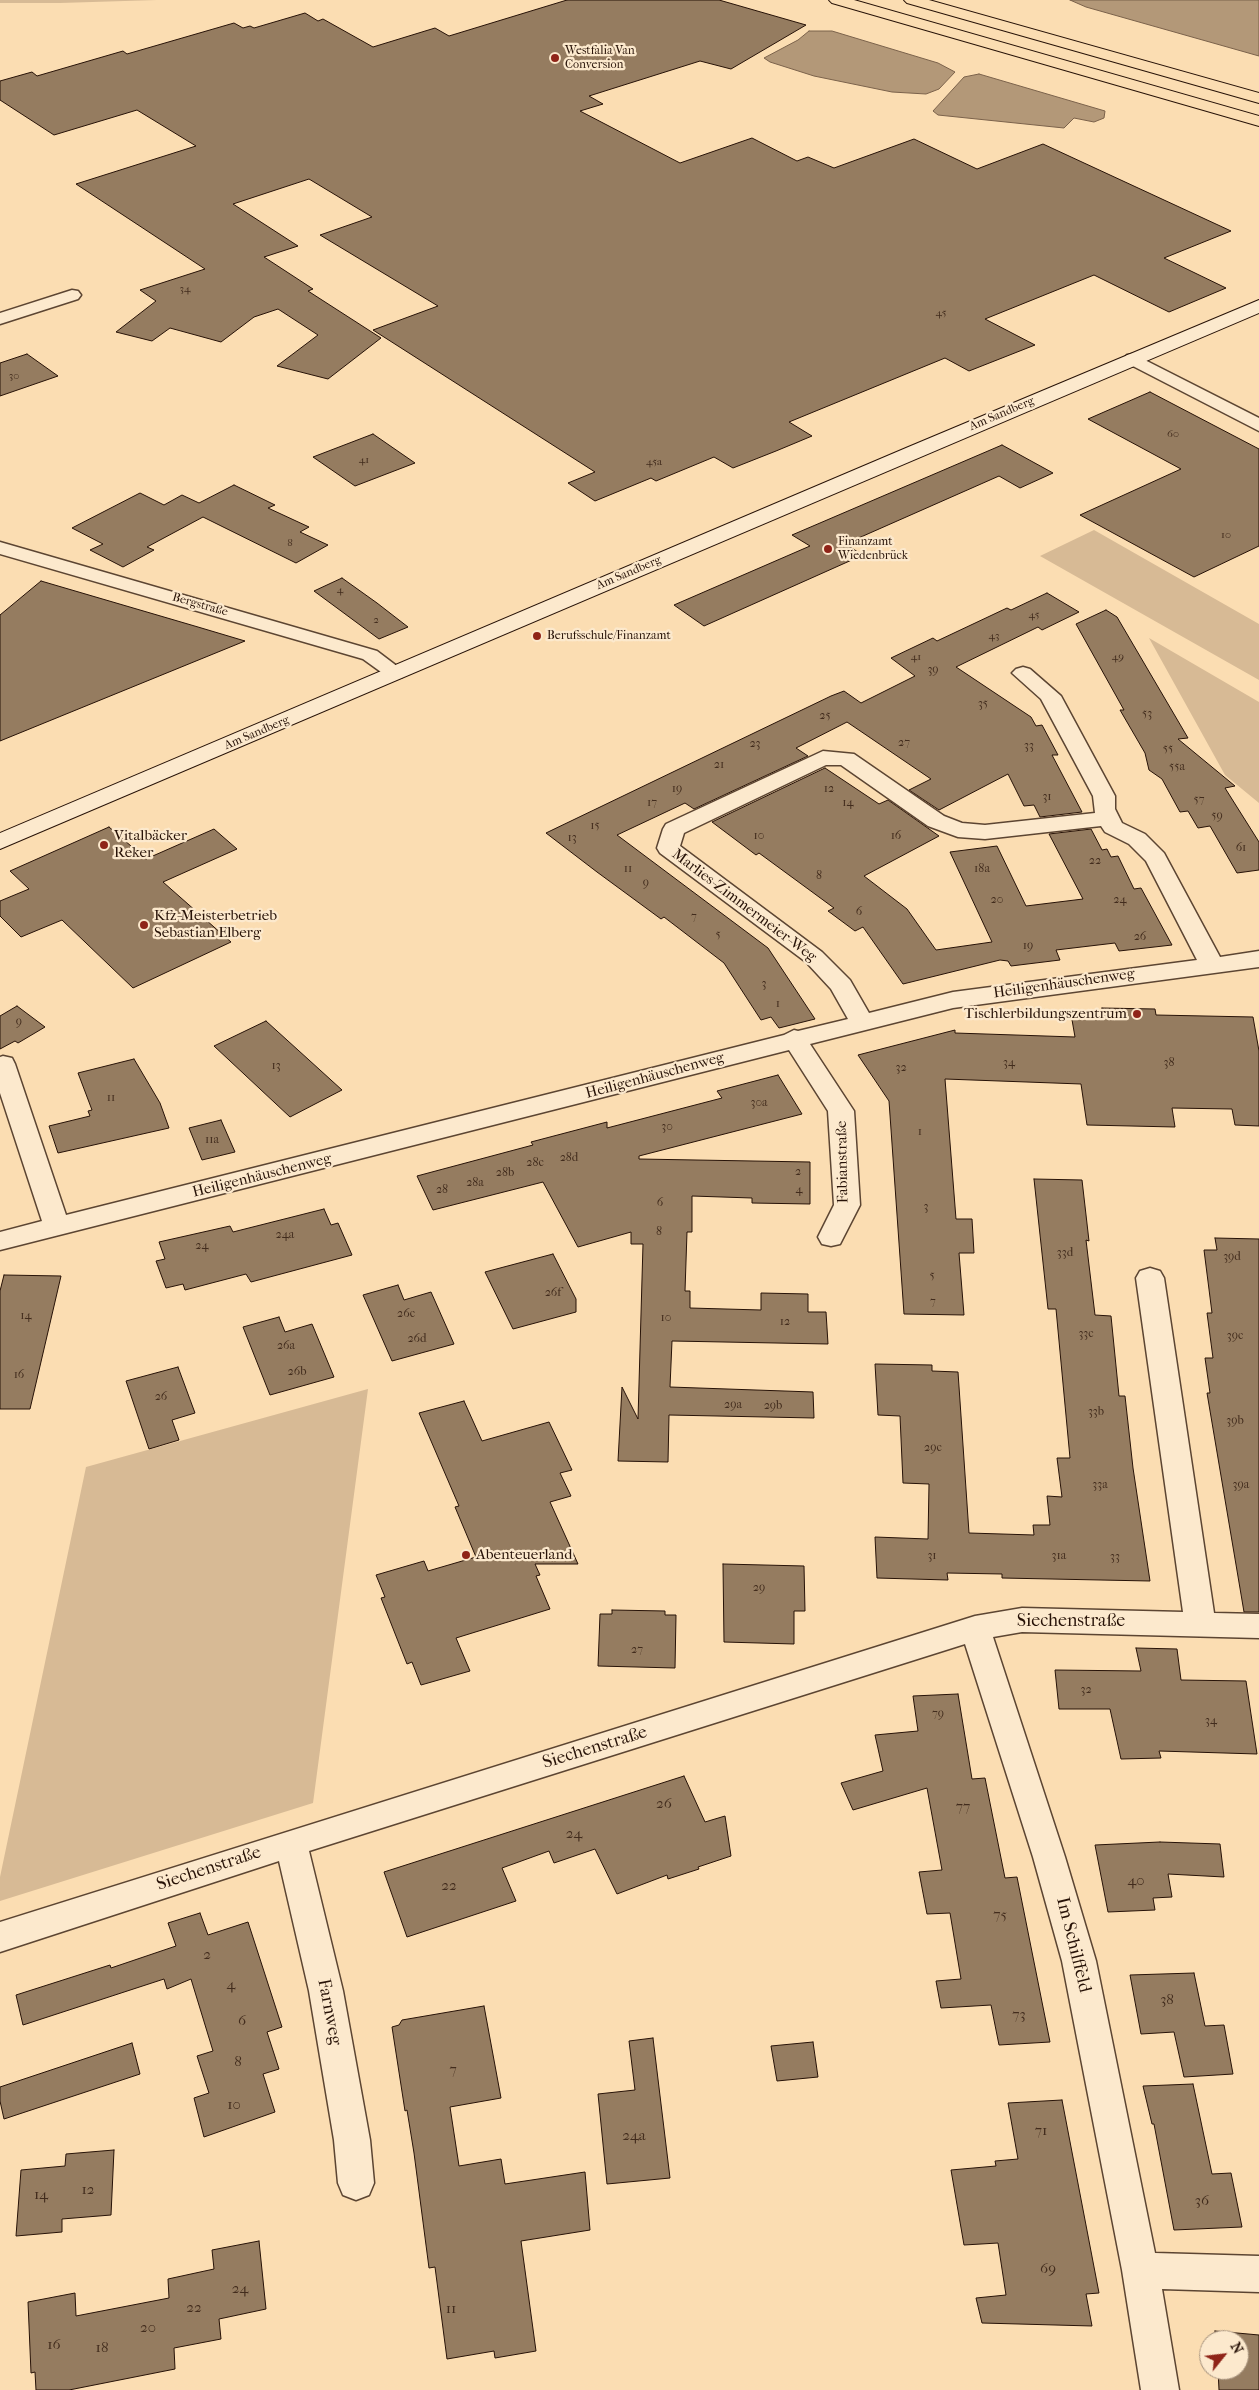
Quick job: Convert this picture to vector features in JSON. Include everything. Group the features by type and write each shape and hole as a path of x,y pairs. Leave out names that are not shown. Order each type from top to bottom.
{"highway":[{"path":"837,0 1259,120"},
{"path":"912,0 1259,98"}],"main road":[{"name":"Am Sandberg","path":"0,842 1259,306"}],"street":[{"path":"0,319 72,295"},
{"path":"1133,359 1259,425"},
{"name":"Bergstraße","path":"0,548 370,656 395,674"},
{"path":"1023,673 1050,696 1104,796 1104,808 1113,827 1137,839 1156,858 1212,964"},
{"name":"Marlies-Zimmermeier-Weg","path":"862,1022 841,986 814,957 668,848 674,829 823,758 846,759 936,821 958,830 986,832 1108,818"},
{"name":"Heiligenhäuschenweg","path":"0,1241 406,1140 794,1038 953,1000 1259,959"},
{"name":"Fabianstraße","path":"794,1038 841,1112 846,1205 831,1237"},
{"path":"3,1064 57,1227"},
{"path":"1150,1278 1200,1624"},
{"name":"Siechenstraße","path":"0,1937 291,1843 976,1628 1022,1620 1259,1626"},
{"name":"Im Schilffeld","path":"976,1628 1049,1857 1079,1961 1140,2270 1160,2390"},
{"name":"Farnweg","path":"291,1843 326,1991 352,2140 356,2183"},
{"path":"1140,2270 1259,2274"}],"shaded area":[{"path":"0,0 157,0 0,3"},
{"path":"1070,0 1259,0 1259,56 1086,7"},
{"path":"809,31 832,31 938,63 955,72 939,89 926,94 892,92 814,76 770,62 764,58 798,40"},
{"path":"979,74 1105,111 1104,118 1094,122 1074,118 1064,128 938,115 933,111 964,77"},
{"path":"1094,530 1259,624 1259,680 1040,556"},
{"path":"1149,638 1259,702 1259,803 1225,775"},
{"path":"368,1389 313,1803 0,1901 0,1877 86,1467"}],"building":[{"path":"567,0 719,0 806,25 731,69 700,61 589,96 603,104 580,111 680,163 752,138 797,161 808,157 834,168 914,139 977,169 1043,144 1231,231 1164,258 1226,288 1169,312 1094,275 985,319 1035,345 969,371 945,358 789,422 812,436 776,451 733,468 714,457 656,481 651,478 595,501 568,483 595,472 373,330 438,306 320,235 372,217 309,179 233,204 298,246 264,257 313,289 308,291 381,338 328,379 277,366 318,335 278,309 254,317 221,342 170,328 152,341 116,332 156,301 140,290 205,269 76,184 196,146 137,110 54,135 0,100 0,81 32,72 37,76 123,51 127,54 234,23 243,28 250,26 254,28 305,13 318,21 323,19 373,47 435,28 449,36"},
{"path":"27,354 58,376 0,396 0,363"},
{"path":"1150,392 1259,449 1259,546 1194,577 1080,515 1181,469 1088,419"},
{"path":"373,434 415,463 355,486 313,457"},
{"name":"Finanzamt Wiedenbrück","path":"1002,445 1053,473 1020,488 999,476 845,544 863,555 704,626 674,605 810,546 792,535"},
{"path":"234,485 275,505 268,508 309,527 300,532 328,545 296,563 203,517 147,547 154,550 123,567 90,550 103,544 72,528 140,493 164,505 182,495 199,503"},
{"path":"342,578 408,627 379,639 314,591"},
{"path":"41,581 245,641 0,741 0,615"},
{"path":"1047,593 1079,612 1042,630 1038,627 956,667 1031,717 1036,726 1042,725 1058,755 1052,755 1082,812 1040,817 1034,805 1024,806 1008,774 939,810 909,790 931,779 847,722 796,748 808,756 694,809 685,803 617,835 768,948 815,1019 779,1028 771,1017 761,1020 724,963 664,917 661,919 546,833 831,696 844,691 861,703 915,676 891,658 933,638 937,641 1007,608 1011,610"},
{"path":"1106,610 1117,617 1188,738 1178,739 1235,786 1225,788 1259,842 1259,870 1237,873 1210,826 1198,828 1188,811 1180,812 1162,779 1149,770 1145,753 1120,710 1124,710 1076,624"},
{"path":"825,768 879,804 888,800 939,836 864,876 907,909 936,950 992,942 950,852 997,846 1026,906 1083,899 1049,834 1091,829 1102,850 1107,849 1111,857 1118,856 1134,889 1141,888 1172,945 1119,951 1115,943 1056,950 1060,960 1011,966 1008,961 1000,960 903,984 863,927 855,931 828,911 834,908 759,853 756,855 712,822"},
{"path":"109,827 146,859 214,829 237,849 163,882 231,942 133,988 62,920 21,937 0,916 0,901 29,889 10,871"},
{"path":"17,1006 45,1027 18,1043 15,1041 0,1049 0,1016"},
{"path":"1102,1008 1155,1009 1156,1015 1253,1017 1259,1051 1259,1126 1235,1125 1232,1109 1172,1108 1175,1127 1087,1125 1081,1084 945,1079 956,1219 972,1219 974,1253 959,1253 964,1315 904,1314 889,1101 858,1055 955,1030 955,1033 1075,1037 1071,1014 1103,1015"},
{"path":"266,1021 342,1090 290,1117 214,1046"},
{"path":"134,1059 160,1103 169,1128 58,1153 49,1126 90,1116 88,1111 92,1110 78,1073"},
{"path":"778,1075 802,1114 639,1156 639,1159 810,1162 810,1204 752,1203 752,1198 692,1196 692,1232 687,1232 685,1291 690,1291 690,1308 761,1310 761,1293 808,1294 808,1312 826,1312 828,1344 672,1341 670,1387 813,1392 814,1418 669,1415 668,1462 618,1461 622,1387 638,1419 643,1244 631,1244 631,1232 578,1247 543,1182 433,1210 417,1176 533,1145 531,1142 607,1122 607,1128 722,1098 717,1091"},
{"path":"221,1120 235,1152 202,1160 189,1128"},
{"path":"1034,1179 1082,1180 1089,1241 1086,1240 1095,1315 1111,1316 1119,1396 1125,1396 1133,1468 1150,1581 1002,1578 1002,1574 947,1573 948,1580 877,1578 875,1537 928,1539 929,1484 903,1483 900,1416 878,1415 875,1364 932,1365 932,1371 958,1372 969,1533 1034,1535 1033,1525 1050,1525 1047,1496 1062,1497 1057,1458 1070,1458 1056,1309 1048,1309"},
{"path":"324,1209 331,1225 338,1223 352,1255 251,1282 246,1274 185,1290 183,1284 166,1288 156,1261 165,1259 159,1242 230,1226 233,1232"},
{"path":"1215,1238 1259,1239 1259,1612 1244,1612 1207,1393 1210,1393 1205,1358 1213,1358 1207,1313 1212,1313 1204,1250 1217,1250"},
{"path":"553,1254 576,1299 576,1312 513,1329 485,1272"},
{"path":"4,1275 61,1276 30,1409 0,1409 0,1291"},
{"path":"398,1285 404,1300 431,1292 454,1344 392,1361 363,1295"},
{"path":"279,1317 285,1332 312,1324 334,1377 270,1395 243,1327"},
{"path":"178,1367 195,1413 172,1420 179,1440 149,1449 126,1381"},
{"path":"464,1401 482,1441 549,1422 572,1470 560,1473 571,1496 550,1502 578,1564 535,1564 540,1575 536,1576 550,1609 456,1638 470,1671 421,1685 412,1662 407,1664 381,1598 385,1597 376,1575 424,1561 428,1571 476,1557 455,1507 459,1506 419,1413"},
{"path":"723,1564 804,1566 805,1611 794,1611 794,1644 724,1642"},
{"path":"612,1610 665,1611 665,1615 676,1615 675,1668 598,1666 600,1614 612,1614"},
{"path":"1136,1648 1177,1649 1181,1680 1246,1681 1257,1754 1159,1751 1161,1758 1121,1759 1110,1709 1059,1709 1055,1670 1141,1671"},
{"path":"958,1694 972,1779 985,1778 1005,1878 1017,1877 1050,2042 999,2045 991,2005 941,2008 936,1981 961,1979 950,1913 927,1914 919,1872 942,1870 927,1788 853,1810 841,1783 883,1771 875,1735 918,1731 913,1696"},
{"path":"684,1776 705,1822 725,1816 731,1856 668,1879 667,1875 617,1894 595,1849 554,1863 549,1851 502,1868 516,1901 407,1937 384,1872"},
{"path":"1160,1842 1220,1844 1224,1877 1168,1874 1172,1897 1153,1898 1155,1910 1108,1912 1095,1845"},
{"path":"200,1913 208,1935 248,1922 282,2027 267,2032 279,2069 263,2074 275,2112 204,2137 194,2098 209,2093 197,2056 213,2051 191,1979 167,1989 164,1979 23,2025 16,1995 110,1965 111,1968 176,1946 168,1923"},
{"path":"1194,1973 1205,2026 1224,2025 1233,2074 1184,2077 1174,2032 1141,2034 1130,1975"},
{"path":"484,2006 501,2098 450,2107 459,2166 501,2159 505,2184 585,2172 590,2230 521,2241 536,2351 495,2358 494,2351 447,2359 435,2267 429,2268 414,2153 407,2110 405,2111 392,2027 399,2025 402,2020"},
{"path":"653,2038 670,2178 607,2184 598,2094 635,2090 629,2041"},
{"path":"813,2042 818,2077 777,2081 771,2046"},
{"path":"132,2043 140,2074 4,2119 0,2101 0,2087"},
{"path":"1193,2084 1212,2174 1231,2173 1242,2227 1174,2230 1154,2124 1152,2124 1143,2086"},
{"path":"1062,2100 1099,2293 1086,2294 1092,2326 982,2323 976,2298 1006,2295 998,2243 964,2245 951,2170 996,2166 995,2161 1018,2159 1008,2103"},
{"path":"114,2150 111,2215 62,2219 62,2232 16,2236 21,2170 65,2166 66,2154"},
{"path":"259,2241 266,2309 219,2319 221,2339 174,2348 175,2369 69,2390 36,2390 35,2372 31,2373 28,2302 75,2293 76,2316 169,2298 168,2279 214,2269 212,2250"},
{"path":"1249,2334 1259,2335 1259,2390 1219,2390 1218,2380 1249,2380"}],"place":[{"name":"Westfalia Van Conversion","path":"555,58"},
{"name":"Finanzamt Wiedenbrück","path":"828,549"},
{"name":"Berufsschule/Finanzamt","path":"537,636"},
{"name":"Vitalbäcker Reker","path":"104,845"},
{"name":"Kfz-Meisterbetrieb Sebastian Elberg","path":"144,925"},
{"name":"Tischlerbildungszentrum","path":"1137,1014"},
{"name":"Abenteuerland","path":"466,1555"}]}
